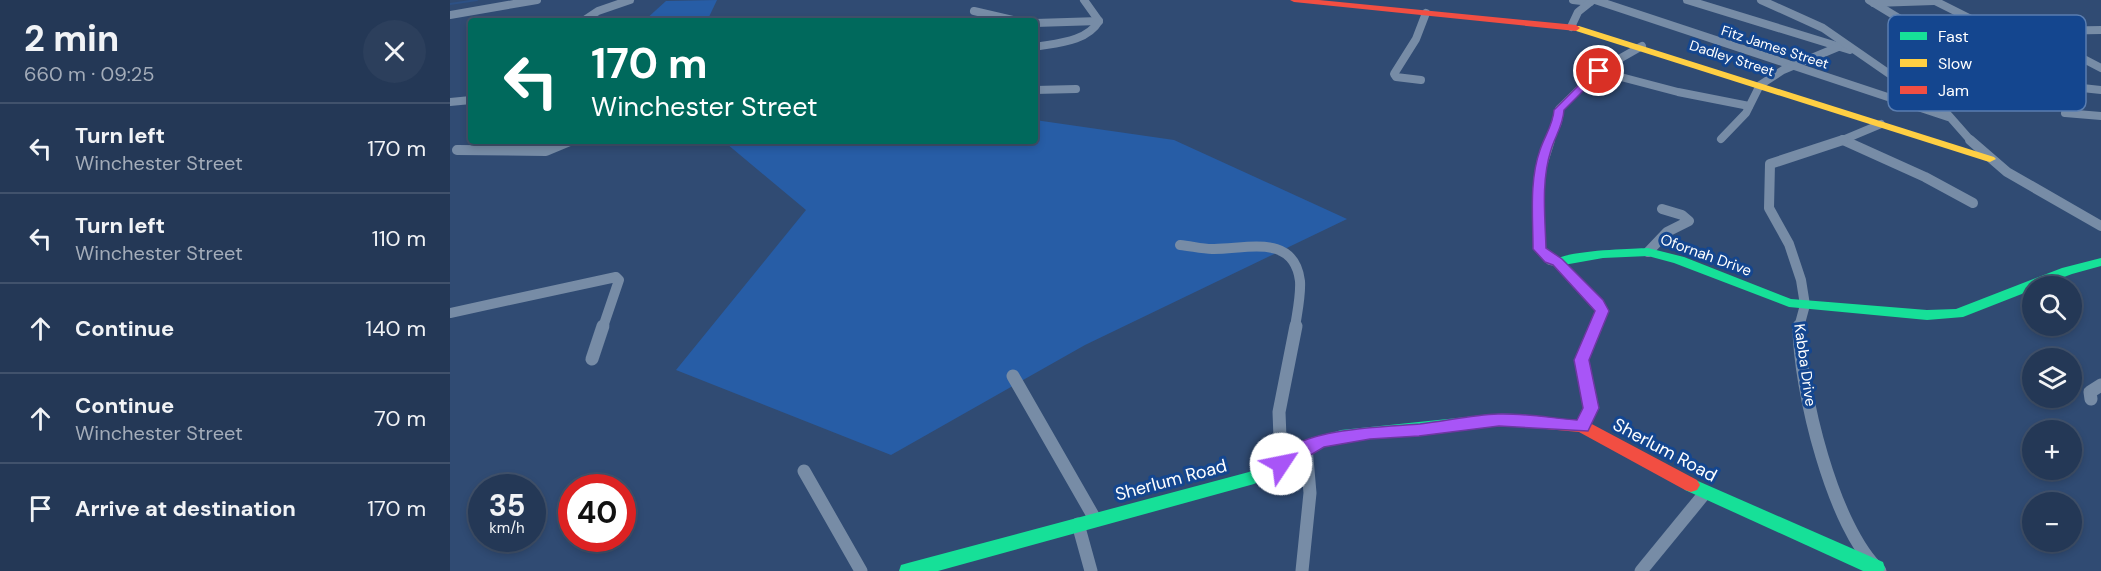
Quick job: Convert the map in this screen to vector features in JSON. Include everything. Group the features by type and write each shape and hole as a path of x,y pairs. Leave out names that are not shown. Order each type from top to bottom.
{"street":[{"path":"450,15 537,0"},
{"path":"588,18 598,11 630,0"},
{"path":"1084,0 1099,21"},
{"name":"Dadley Street","path":"1294,0 1571,27 1642,46 1990,159"},
{"name":"Fitz James Street","path":"1573,0 1593,1 1888,97"},
{"path":"1687,0 1857,52"},
{"path":"1761,0 1815,23 1888,71"},
{"path":"1871,1 1933,0 1963,15"},
{"path":"1571,27 1578,12 1593,1"},
{"path":"1871,1 1894,15"},
{"path":"974,11 1004,18"},
{"path":"1421,80 1396,77 1394,74 1416,39 1426,13"},
{"path":"1038,23 1099,21"},
{"path":"1038,46 1082,37 1099,21"},
{"path":"2086,30 2101,30"},
{"path":"1582,426 1591,408 1582,360 1602,311 1598,303 1558,262 1544,255 1538,244 1540,172 1545,150 1558,122 1561,106 1599,71 1642,46"},
{"path":"1720,139 1740,121 1760,85 1794,65 1838,47"},
{"path":"2086,60 2101,68"},
{"path":"1599,71 1678,92 1749,106"},
{"path":"2086,88 2101,90"},
{"path":"1038,90 1076,89"},
{"path":"450,102 468,100"},
{"name":"Fitz James Street","path":"1930,111 1948,117"},
{"path":"1943,111 1990,159 2025,184 2101,226"},
{"path":"2065,113 2101,116"},
{"name":"Kabba Drive","path":"1878,569 1852,533 1828,474 1808,395 1798,331 1798,314 1805,305 1801,280 1789,244 1769,208 1768,170 1770,165 1784,157 1843,140 1881,124"},
{"path":"1843,140 1925,177 1972,203"},
{"path":"452,150 546,151 563,144"},
{"path":"1648,252 1668,232 1689,221 1682,215 1662,209"},
{"path":"1180,245 1213,249 1246,245 1272,247 1288,256 1297,268 1300,283 1294,341 1279,412 1281,464"},
{"name":"Ofornah Drive","path":"1558,262 1603,254 1648,252 1679,260 1781,300 1805,305 1927,315 1958,314 2067,271 2101,262"},
{"path":"450,313 616,277 619,280 592,359"},
{"path":"1013,376 1095,519"},
{"path":"2091,399 2090,392 2101,385"},
{"name":"Sherlum Road","path":"908,571 1254,477 1281,464 1306,447 1351,435 1499,420 1582,426 1641,456 1705,493 1878,569"},
{"path":"1302,571 1311,492 1310,465 1306,447"},
{"path":"804,471 861,571"},
{"path":"1641,571 1705,493"},
{"path":"1078,524 1091,571"}],"shaded area":[{"path":"717,0 708,18 647,18 666,1"},
{"path":"1038,120 1174,140 1347,219 1085,345 891,455 676,370 806,210 727,144 1038,144"}],"waterway":[{"path":"450,4 477,0"}],"traffic: fast":[{"path":"1558,262 1603,254 1648,252 1679,260 1789,303 1927,315 1958,314 2067,271 2101,262"},
{"path":"908,571 1254,477 1306,447 1341,436 1496,420"},
{"path":"1691,485 1876,568"}],"traffic: slow":[{"path":"1576,28 1990,159"}],"traffic: jam":[{"path":"1294,0 1576,28"},
{"path":"1496,420 1582,426 1691,485"}],"route":[{"path":"1281,464 1306,447 1322,441 1370,432 1419,430 1499,420 1582,426 1591,408 1582,365 1583,354 1602,311 1598,303 1558,262 1550,260 1540,249 1538,244 1539,185 1545,150 1558,122 1561,106 1599,71"}]}
